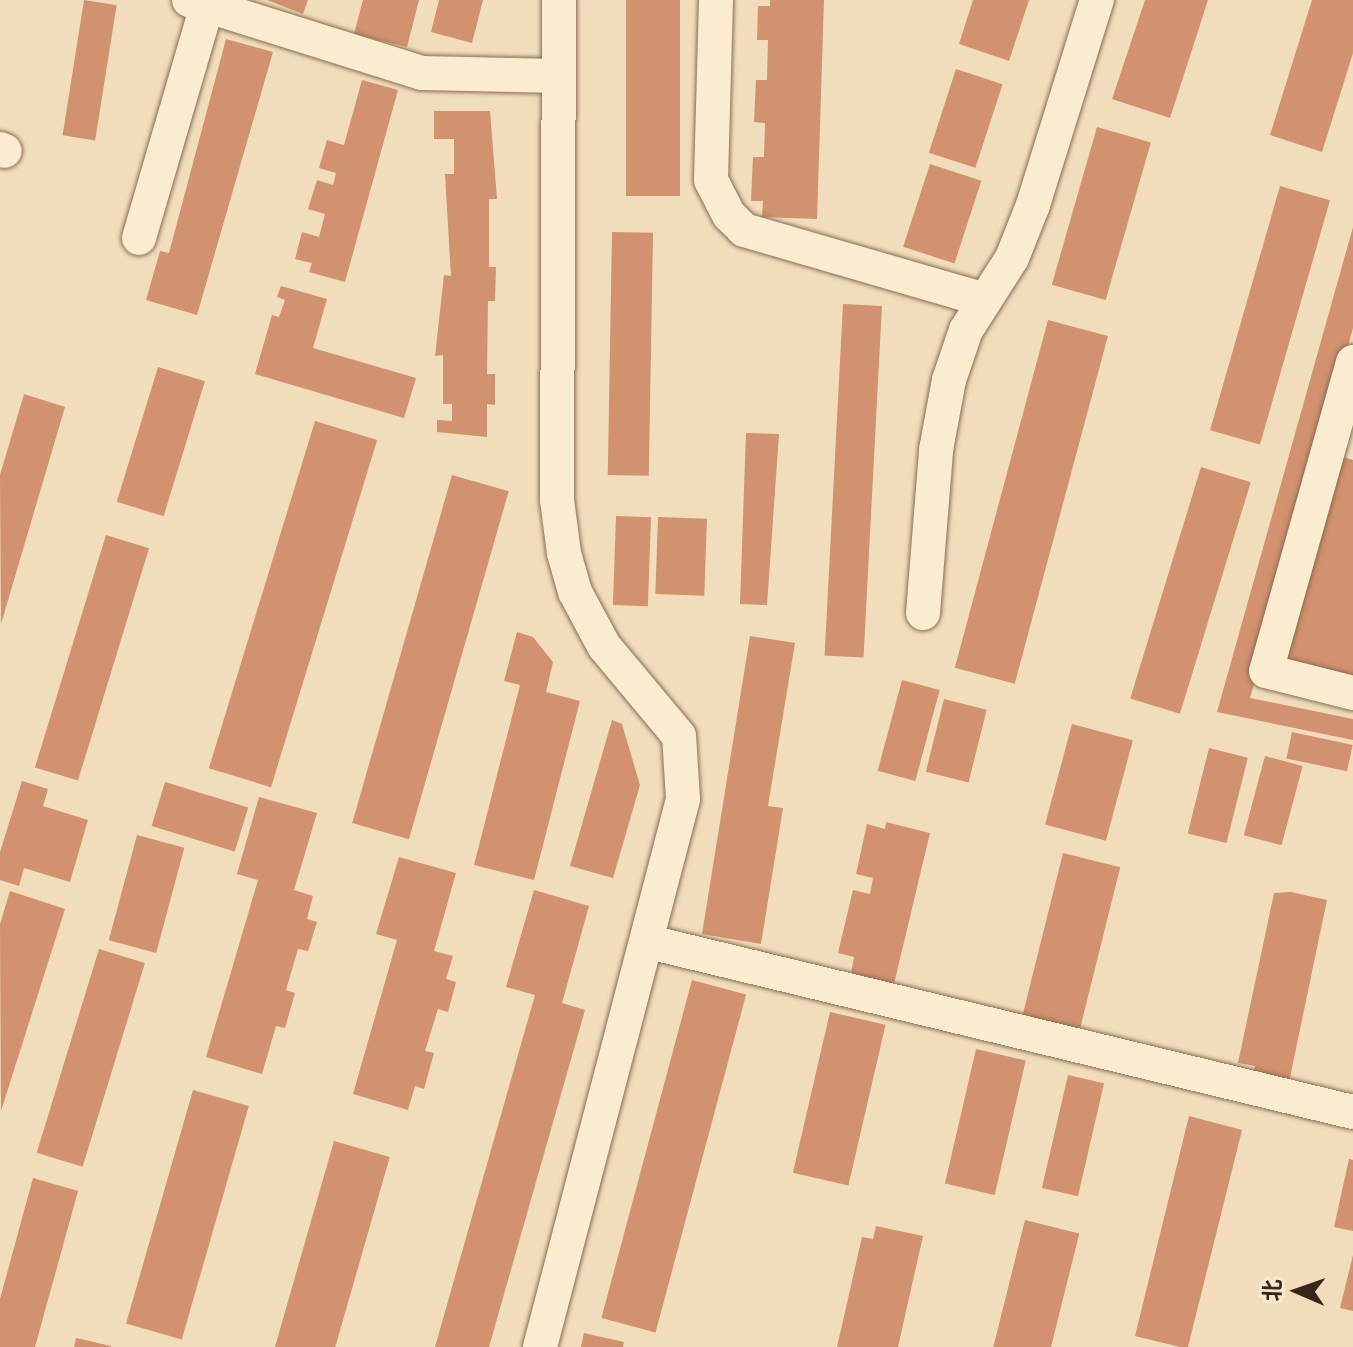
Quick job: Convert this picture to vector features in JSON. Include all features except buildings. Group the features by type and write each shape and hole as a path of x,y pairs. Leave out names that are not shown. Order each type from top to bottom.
{"street":[{"path":"540,1347 677,836 682,758 668,719 604,646 575,592 564,553 557,500 559,0"},
{"path":"716,0 711,180 729,215 744,230 982,299"},
{"path":"923,613 936,450 949,380 982,299 1012,258 1033,205 1097,0"},
{"path":"139,238 198,3 422,73 559,76"},
{"path":"1353,362 1344,431 1266,671 1353,693"},
{"path":"649,942 1353,1112"}]}
